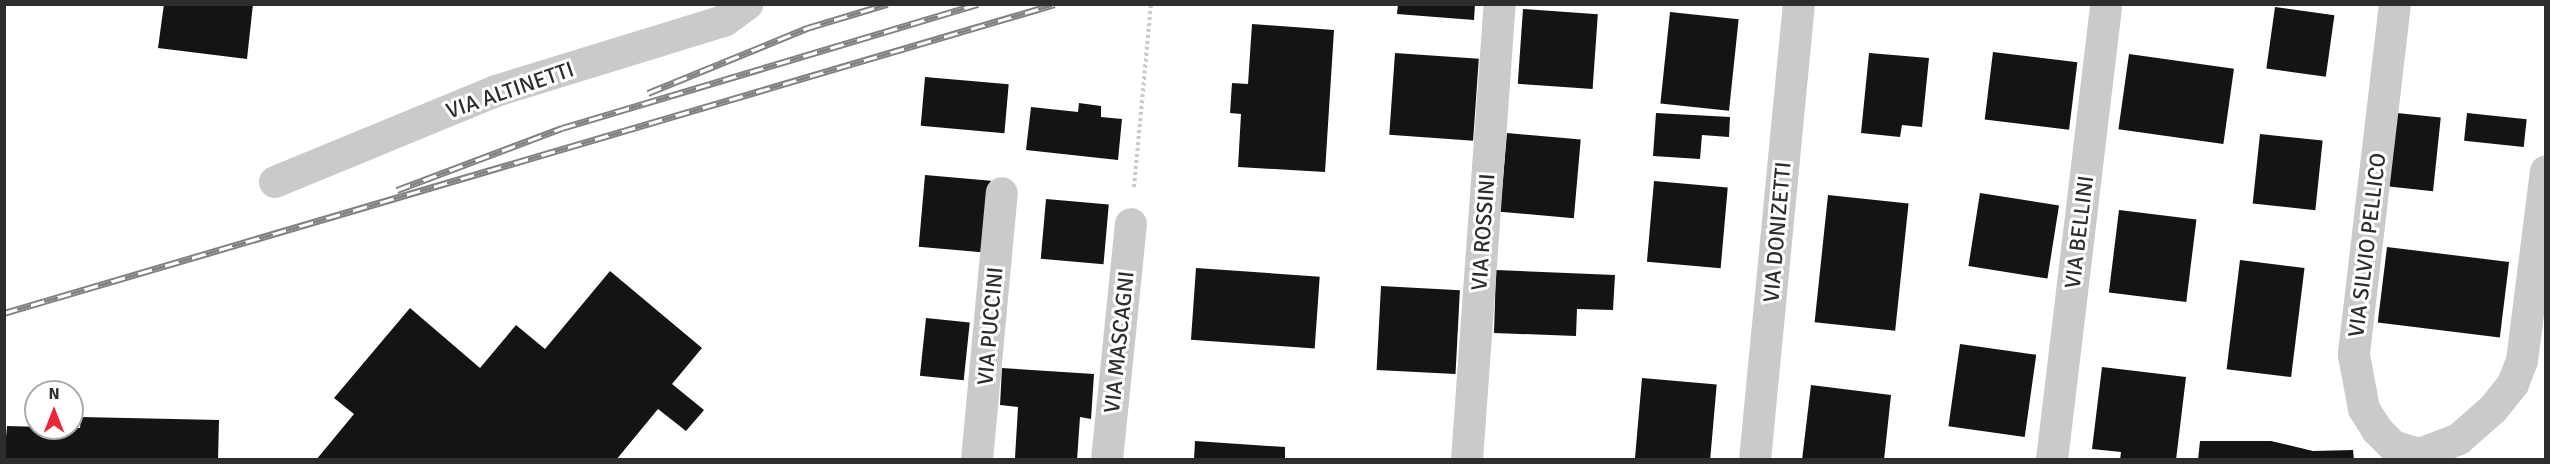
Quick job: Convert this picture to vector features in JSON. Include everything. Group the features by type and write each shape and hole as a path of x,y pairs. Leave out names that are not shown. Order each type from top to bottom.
{"street":[{"name":"VIA ALTINETTI","path":"275,182 496,91 724,21 747,4"},
{"name":"VIA ROSSINI","path":"1467,459 1500,4"},
{"name":"VIA DONIZETTI","path":"1755,459 1799,4"},
{"name":"VIA BELLINI","path":"2052,459 2106,4"},
{"name":"VIA SILVIO PELLICO","path":"2395,4 2354,355 2364,409 2377,430 2393,446 2420,457"},
{"path":"2420,457 2459,439 2493,409 2513,384 2522,361 2546,172"},
{"name":"VIA PUCCINI","path":"977,459 1002,193"},
{"name":"VIA MASCAGNI","path":"1107,459 1131,224"}],"path":[{"path":"1131,224 1151,4"}],"building":[{"path":"164,4 253,4 247,59 158,48"},
{"path":"1398,4 1475,4 1474,20 1397,14"},
{"path":"2275,7 2334,15 2326,77 2266,68"},
{"path":"1523,9 1598,14 1593,89 1518,84"},
{"path":"1670,12 1739,19 1729,111 1660,103"},
{"path":"1252,24 1334,30 1325,172 1238,167 1241,114 1230,113 1232,83 1248,84"},
{"path":"1993,52 2077,62 2069,130 1985,119"},
{"path":"1395,53 1479,59 1473,141 1389,135"},
{"path":"1869,53 1929,58 1922,127 1902,125 1900,137 1861,133"},
{"path":"2129,54 2234,69 2223,144 2118,129"},
{"path":"925,77 1009,84 1004,133 921,126"},
{"path":"1079,103 1101,106 1101,117 1122,119 1118,160 1026,150 1031,107 1078,112"},
{"path":"1656,113 1730,117 1729,137 1702,135 1700,159 1653,156"},
{"path":"2397,113 2441,118 2433,191 2389,187"},
{"path":"2467,113 2527,119 2524,147 2464,141"},
{"path":"1507,133 1581,139 1574,218 1500,212"},
{"path":"2260,134 2323,141 2315,210 2253,204"},
{"path":"925,175 991,181 984,252 919,247"},
{"path":"1654,181 1728,187 1721,268 1647,262"},
{"path":"1980,193 2059,206 2047,279 1968,266"},
{"path":"1828,195 1909,203 1895,331 1815,322"},
{"path":"1046,199 1109,204 1104,264 1041,259"},
{"path":"2119,210 2196,220 2186,302 2109,292"},
{"path":"2387,247 2509,262 2500,337 2378,322"},
{"path":"2240,260 2305,268 2291,377 2227,369"},
{"path":"1196,268 1320,277 1315,348 1191,340"},
{"path":"1496,270 1615,275 1613,310 1577,309 1576,336 1494,333"},
{"path":"610,271 702,348 672,384 704,410 686,431 658,409 616,460 316,460 354,414 334,398 410,308 480,368 516,325 545,349"},
{"path":"1381,286 1460,290 1455,374 1377,370"},
{"path":"926,318 970,323 964,380 920,376"},
{"path":"1960,344 2036,355 2025,437 1948,426"},
{"path":"2102,367 2186,377 2176,460 2120,460 2121,452 2092,449"},
{"path":"1002,368 1094,374 1091,419 1080,417 1077,460 1015,458 1018,407 1000,405"},
{"path":"1642,378 1717,385 1710,460 1635,460"},
{"path":"1811,385 1891,395 1884,460 1802,460"},
{"path":"84,417 219,420 218,460 4,460 7,426 24,426 24,440 84,440"},
{"path":"1195,441 1285,447 1285,460 1194,460"},
{"path":"2200,441 2271,441 2313,451 2353,450 2354,460 2198,460"}],"railway":[{"path":"648,93 807,28 887,4"},
{"path":"397,190 562,128 978,4"},
{"path":"4,313 1055,4"}]}
